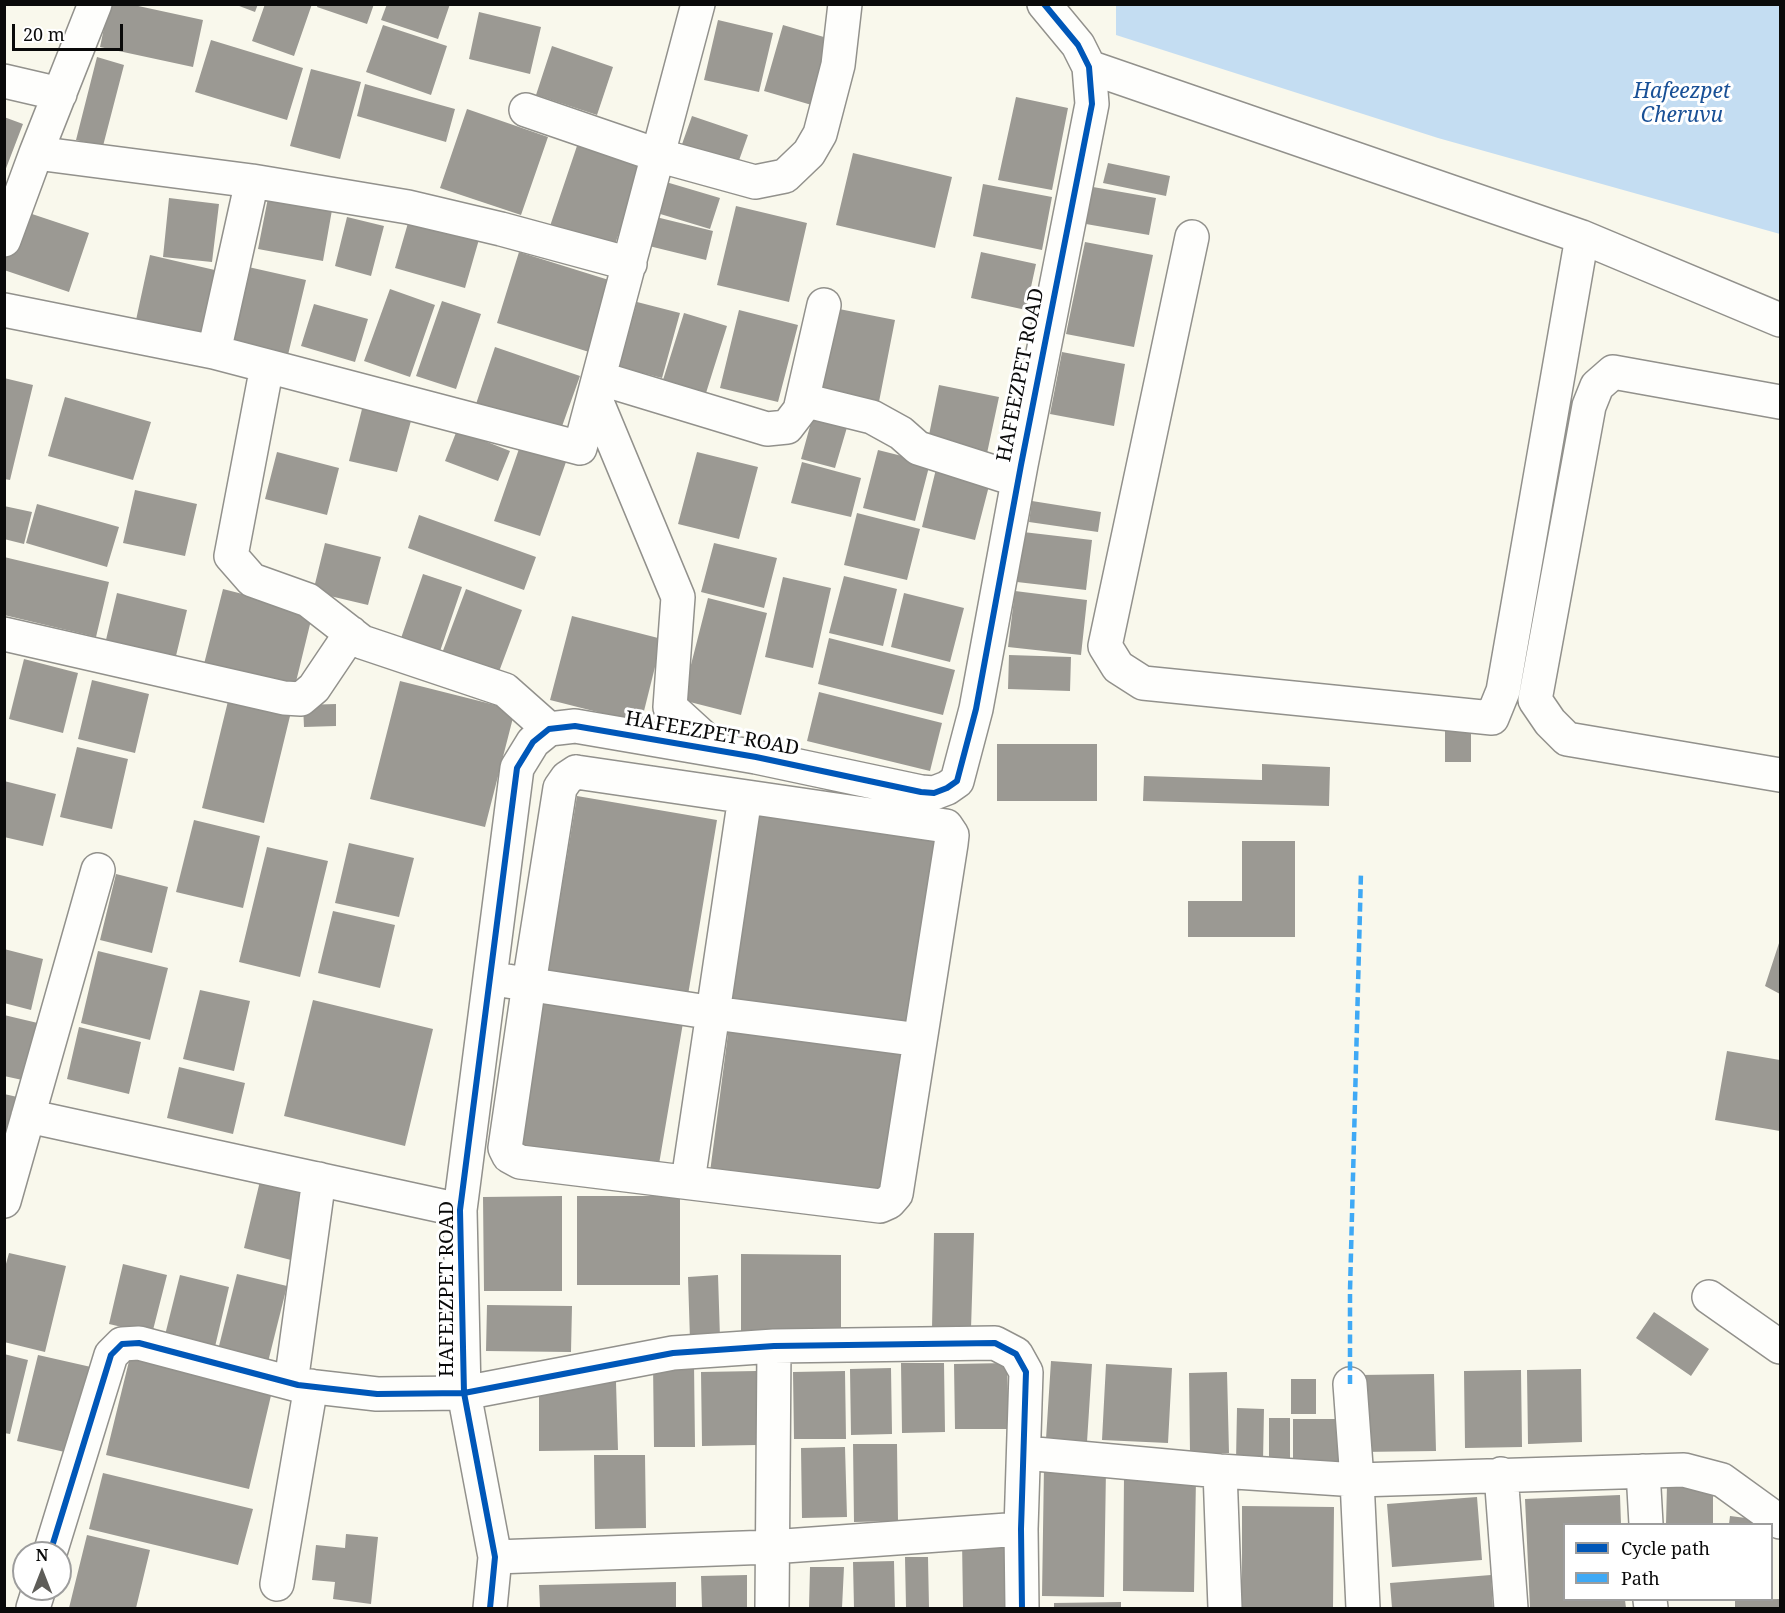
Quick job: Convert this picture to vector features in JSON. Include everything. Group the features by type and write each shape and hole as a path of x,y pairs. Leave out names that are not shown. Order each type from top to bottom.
{"street":[{"path":"4,240 95,4"},
{"path":"4,310 214,352 580,448 698,4"},
{"path":"526,110 657,154 755,182 785,176 809,153 820,134 838,66 845,4"},
{"name":"HAFEEZPET ROAD","path":"490,1608 495,1557 464,1394 460,1210 517,768 533,742 549,729 575,726 717,750 921,792 934,793 957,781 976,709 1018,480 1092,104 1089,67 1078,45 1044,4"},
{"path":"1089,67 1582,237 1780,320"},
{"path":"4,81 60,94"},
{"path":"36,153 252,181 408,207 630,264"},
{"path":"214,352 252,181"},
{"path":"1192,237 1105,646 1118,667 1143,683 1492,718 1503,691 1582,237"},
{"path":"597,387 766,429 787,427 800,410 824,305"},
{"path":"267,366 231,556 252,580 309,600 363,642 505,690 549,729"},
{"path":"1780,402 1612,372 1596,386 1589,405 1535,700 1550,722 1567,739 1780,775"},
{"path":"597,387 678,597 670,707 717,750"},
{"path":"803,400 872,417 901,433 918,448 1018,480"},
{"path":"4,634 284,698 301,699 314,688 351,633"},
{"path":"576,772 745,797 946,826 952,835 896,1194 889,1202 880,1206 520,1162 509,1156 506,1148 560,788 567,778 576,772"},
{"path":"515,784 560,788"},
{"path":"688,1181 745,797"},
{"path":"4,1201 9,1166 28,1116 98,870"},
{"path":"490,978 714,1013 920,1040"},
{"path":"28,1116 460,1210"},
{"path":"277,1584 301,1384 319,1179"},
{"path":"1709,1297 1780,1347"},
{"path":"54,1541 111,1355 122,1344 139,1343 301,1384 377,1394 464,1394 673,1353 774,1346 995,1343 1016,1354 1026,1372 1021,1530 1022,1608"},
{"path":"772,1608 774,1346"},
{"path":"1350,1384 1363,1608"},
{"path":"1025,1453 1220,1471 1357,1480 1684,1470 1722,1480 1780,1522"},
{"path":"1220,1471 1225,1608"},
{"path":"1643,1471 1646,1523"},
{"path":"1501,1474 1511,1608"},
{"path":"495,1557 771,1547 1021,1530"}],"water":[{"name":"Hafeezpet Cheruvu","path":"1116,5 1780,5 1780,234 1438,138 1116,35"}],"building":[{"path":"109,4 129,4 203,20 193,67 100,47"},
{"path":"234,4 258,4 255,12"},
{"path":"265,4 312,4 294,56 252,41"},
{"path":"318,4 374,4 367,24 317,7"},
{"path":"387,4 450,4 438,39 381,20"},
{"path":"479,12 541,27 530,74 469,59"},
{"path":"718,20 773,33 759,92 704,80"},
{"path":"383,25 447,46 431,95 366,72"},
{"path":"783,25 834,40 815,106 764,91"},
{"path":"211,40 303,68 287,120 195,92"},
{"path":"552,46 613,67 597,115 536,95"},
{"path":"97,57 124,65 103,146 76,140"},
{"path":"311,69 361,82 340,159 290,146"},
{"path":"365,84 455,109 446,142 357,116"},
{"path":"1016,97 1068,108 1052,190 998,180"},
{"path":"467,109 548,137 521,215 440,188"},
{"path":"692,116 748,135 737,166 681,147"},
{"path":"4,117 23,124 5,171 4,171"},
{"path":"579,140 644,161 612,253 548,232"},
{"path":"853,153 952,177 935,248 836,225"},
{"path":"1108,163 1170,176 1166,196 1103,183"},
{"path":"666,182 720,198 710,229 657,213"},
{"path":"983,184 1052,197 1042,250 973,236"},
{"path":"1093,187 1156,198 1149,235 1086,224"},
{"path":"169,198 219,204 212,262 163,257"},
{"path":"268,198 332,210 323,261 258,249"},
{"path":"736,206 807,223 789,302 717,285"},
{"path":"20,210 89,233 69,292 4,270 4,255"},
{"path":"410,216 480,236 465,288 395,268"},
{"path":"347,217 384,226 371,276 335,266"},
{"path":"656,217 713,231 706,260 649,246"},
{"path":"1085,242 1153,255 1134,347 1066,334"},
{"path":"519,252 612,281 589,352 497,323"},
{"path":"981,252 1036,264 1026,310 971,298"},
{"path":"150,255 219,271 205,335 136,320"},
{"path":"244,266 306,280 287,359 225,345"},
{"path":"390,289 435,305 410,377 364,361"},
{"path":"442,301 481,314 456,389 416,376"},
{"path":"637,302 680,313 662,378 619,367"},
{"path":"314,304 368,319 355,362 301,346"},
{"path":"834,308 895,320 877,412 816,401"},
{"path":"739,310 798,325 778,402 720,388"},
{"path":"684,313 727,326 706,393 663,380"},
{"path":"495,347 580,376 560,432 476,404"},
{"path":"1062,352 1125,364 1114,426 1050,414"},
{"path":"4,378 33,385 10,480 4,479"},
{"path":"939,385 999,397 986,458 927,445"},
{"path":"65,397 151,422 133,480 48,456"},
{"path":"365,397 414,410 397,472 349,461"},
{"path":"813,415 848,424 835,468 801,459"},
{"path":"457,430 510,451 498,481 445,461"},
{"path":"520,446 566,462 540,536 494,521"},
{"path":"878,450 930,463 915,521 863,508"},
{"path":"277,452 339,468 327,515 265,499"},
{"path":"697,452 758,467 739,539 678,524"},
{"path":"802,462 861,478 851,517 791,503"},
{"path":"936,469 990,482 975,540 922,527"},
{"path":"135,490 197,504 185,556 123,543"},
{"path":"1032,501 1101,512 1098,532 1029,522"},
{"path":"37,504 119,527 107,567 26,543"},
{"path":"4,506 32,512 24,544 4,539"},
{"path":"857,513 920,529 907,580 844,565"},
{"path":"419,515 536,557 524,590 408,548"},
{"path":"1023,532 1092,540 1086,590 1017,582"},
{"path":"325,543 381,557 368,605 313,592"},
{"path":"714,543 777,558 764,608 701,592"},
{"path":"4,557 109,582 96,637 4,615"},
{"path":"423,574 462,587 437,660 398,647"},
{"path":"844,576 897,589 883,646 829,633"},
{"path":"783,577 831,588 813,668 765,657"},
{"path":"223,589 313,612 294,690 203,668"},
{"path":"466,589 522,610 497,677 441,656"},
{"path":"1015,591 1087,600 1081,655 1008,647"},
{"path":"117,593 187,610 175,660 105,644"},
{"path":"904,593 964,608 950,662 891,647"},
{"path":"708,598 767,613 741,715 682,700"},
{"path":"572,616 662,639 641,723 550,700"},
{"path":"829,638 955,670 943,715 818,684"},
{"path":"1009,655 1071,657 1070,691 1008,689"},
{"path":"24,659 78,673 63,733 9,719"},
{"path":"92,680 149,694 135,753 78,739"},
{"path":"400,681 515,710 485,827 370,799"},
{"path":"819,692 942,723 930,771 807,741"},
{"path":"229,697 291,712 264,823 202,808"},
{"path":"336,704 336,726 304,727 303,705"},
{"path":"1445,724 1471,724 1471,762 1445,762"},
{"path":"997,744 1097,744 1097,801 997,801"},
{"path":"77,747 128,759 112,829 60,817"},
{"path":"1262,764 1330,767 1329,806 1143,801 1144,776 1262,780"},
{"path":"4,781 56,794 43,846 4,837"},
{"path":"577,796 717,820 686,1007 546,984"},
{"path":"753,810 939,836 912,1028 726,1003"},
{"path":"194,820 260,836 243,908 176,892"},
{"path":"1242,841 1295,841 1295,937 1188,937 1188,901 1242,901"},
{"path":"349,843 414,858 399,917 335,903"},
{"path":"267,847 328,861 300,977 239,962"},
{"path":"116,874 168,887 152,953 100,940"},
{"path":"333,911 395,925 380,988 318,973"},
{"path":"1780,940 1780,994 1765,986"},
{"path":"4,949 43,959 31,1010 4,1003"},
{"path":"98,951 168,968 150,1040 81,1023"},
{"path":"200,990 250,1001 234,1071 183,1059"},
{"path":"543,993 684,1017 658,1170 517,1146"},
{"path":"313,1000 433,1029 405,1146 284,1116"},
{"path":"4,1015 42,1024 27,1081 4,1076"},
{"path":"729,1026 904,1049 885,1194 710,1172"},
{"path":"79,1027 141,1042 129,1094 67,1079"},
{"path":"1727,1051 1780,1060 1780,1131 1715,1120"},
{"path":"179,1067 245,1083 233,1134 167,1118"},
{"path":"4,1094 22,1098 4,1153"},
{"path":"260,1181 311,1193 295,1261 244,1248"},
{"path":"562,1196 562,1291 484,1291 483,1197"},
{"path":"577,1196 680,1196 680,1285 577,1285"},
{"path":"934,1233 974,1233 971,1329 932,1328"},
{"path":"9,1253 66,1266 45,1352 4,1342 4,1271"},
{"path":"741,1254 841,1255 841,1333 741,1332"},
{"path":"123,1264 167,1275 152,1334 109,1324"},
{"path":"237,1274 287,1286 267,1366 217,1354"},
{"path":"180,1275 229,1287 214,1351 164,1339"},
{"path":"718,1275 720,1338 690,1340 688,1277"},
{"path":"487,1305 572,1306 571,1352 486,1351"},
{"path":"1654,1312 1709,1349 1691,1376 1636,1338"},
{"path":"131,1353 273,1387 249,1489 106,1455"},
{"path":"4,1354 28,1360 10,1434 4,1433"},
{"path":"38,1355 91,1367 69,1453 17,1441"},
{"path":"1051,1361 1092,1364 1087,1442 1046,1439"},
{"path":"653,1363 694,1363 695,1447 654,1447"},
{"path":"901,1363 944,1363 945,1432 902,1433"},
{"path":"1007,1363 1009,1429 955,1429 954,1364"},
{"path":"1106,1364 1172,1368 1168,1443 1102,1440"},
{"path":"891,1368 892,1434 851,1435 850,1369"},
{"path":"1581,1369 1582,1442 1528,1444 1527,1370"},
{"path":"1521,1370 1522,1447 1465,1448 1464,1371"},
{"path":"756,1371 757,1445 702,1446 701,1372"},
{"path":"845,1371 846,1439 794,1439 793,1372"},
{"path":"1227,1372 1229,1453 1190,1454 1189,1373"},
{"path":"1434,1374 1436,1451 1360,1452 1359,1375"},
{"path":"1291,1379 1316,1379 1316,1414 1291,1414"},
{"path":"616,1382 618,1450 539,1451 539,1384"},
{"path":"1237,1408 1264,1409 1263,1462 1236,1461"},
{"path":"1269,1418 1290,1418 1290,1461 1269,1461"},
{"path":"1293,1419 1341,1419 1341,1462 1293,1461"},
{"path":"853,1444 897,1444 898,1521 854,1522"},
{"path":"845,1447 847,1517 802,1518 801,1448"},
{"path":"594,1455 645,1455 646,1528 595,1529"},
{"path":"1044,1466 1106,1468 1104,1597 1042,1596"},
{"path":"103,1473 253,1509 238,1565 89,1529"},
{"path":"1124,1477 1196,1478 1194,1592 1123,1591"},
{"path":"1667,1485 1713,1486 1713,1523 1666,1523"},
{"path":"1620,1495 1621,1523 1563,1523 1563,1601 1625,1601 1626,1608 1530,1608 1525,1499"},
{"path":"1477,1497 1482,1560 1392,1567 1387,1504"},
{"path":"1242,1506 1334,1507 1333,1608 1242,1607"},
{"path":"1730,1516 1762,1520 1761,1523 1729,1523"},
{"path":"346,1534 378,1537 371,1604 333,1599 335,1582 312,1580 316,1545 345,1548"},
{"path":"87,1535 150,1550 136,1608 69,1608"},
{"path":"1015,1538 1016,1608 963,1608 962,1539"},
{"path":"905,1557 928,1557 929,1608 906,1608"},
{"path":"894,1561 895,1608 854,1608 853,1562"},
{"path":"810,1567 844,1567 842,1608 809,1608"},
{"path":"747,1575 747,1608 702,1608 701,1576"},
{"path":"1491,1575 1493,1608 1392,1608 1390,1583"},
{"path":"676,1582 676,1608 540,1608 539,1585"},
{"path":"1779,1599 1779,1608 1735,1608 1735,1601 1773,1601"},
{"path":"1121,1602 1121,1608 1054,1608 1054,1603"}],"marked path":[{"path":"1350,1384 1350,1291 1361,872"}],"cycle path":[{"path":"490,1608 495,1557 464,1393 460,1210 517,768 533,742 549,729 575,726 756,757 921,792 934,793 957,781 976,709 1092,104 1089,67 1078,45 1044,4"},
{"path":"54,1541 111,1355 122,1344 139,1343 298,1385 377,1394 464,1393 673,1353 774,1346 995,1343 1016,1354 1026,1372 1021,1529 1022,1608"}]}
